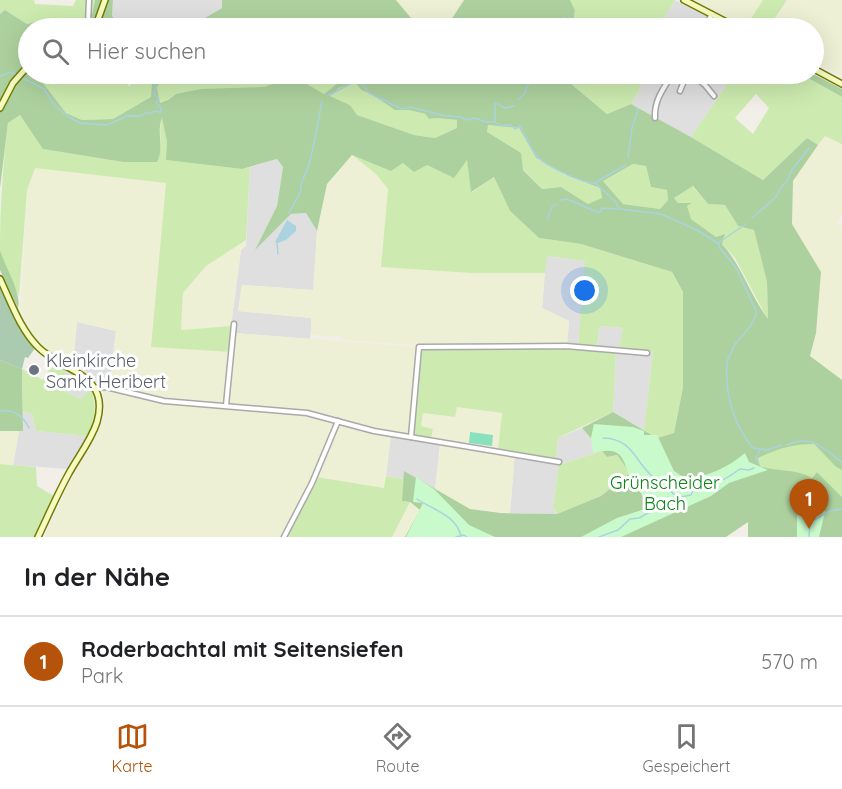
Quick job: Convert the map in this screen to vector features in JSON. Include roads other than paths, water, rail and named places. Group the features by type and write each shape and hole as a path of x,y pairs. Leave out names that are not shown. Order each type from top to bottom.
{"street":[{"path":"88,18 89,0"},
{"path":"99,18 105,0"},
{"path":"688,1 718,18"},
{"path":"824,75 842,84"},
{"path":"0,108 18,76"},
{"path":"656,118 657,98 666,84"},
{"path":"680,91 684,84"},
{"path":"704,84 714,96"},
{"path":"0,279 29,337 38,348 53,359 85,376 94,388 99,405 94,429 68,475 38,537"},
{"path":"226,405 234,324"},
{"path":"411,437 419,347 566,346 647,352"},
{"path":"94,388 106,387 164,401 292,410 374,431 559,462"},
{"path":"284,537 312,483 338,421"}],"water":[{"path":"287,220 296,226 296,231 286,240 275,242"}],"waterway":[{"path":"0,76 11,72 18,76"},
{"path":"34,84 44,89 54,105 69,117 80,123 107,125 127,116 141,116 154,111 161,112 156,102 159,99 154,94 156,84"},
{"path":"327,96 350,84"},
{"path":"362,84 369,93 402,109 411,107 466,120 474,118 495,122 501,126 511,125 515,129 520,126 540,159 573,177 595,183 615,201 619,209 661,214 697,230 719,244 736,268 757,313 727,361 727,385 731,407 740,428 753,448 767,450 782,445"},
{"path":"518,100 529,84"},
{"path":"289,213 301,191 301,184 308,168 322,101"},
{"path":"495,122 495,103 505,108 514,106"},
{"path":"628,157 632,128 638,110 636,108"},
{"path":"752,218 776,197 788,180 791,171 809,148"},
{"path":"596,182 626,165"},
{"path":"560,200 567,199 599,213 602,208 618,209"},
{"path":"547,219 552,207 556,204"},
{"path":"718,243 746,224"},
{"path":"277,243 278,254"},
{"path":"0,411 5,410 18,414 29,428"},
{"path":"603,438 613,439 626,446 645,469 677,497"},
{"path":"787,445 803,441 817,444 842,462"},
{"name":"Grünscheider Bach","path":"758,463 756,458 760,450"},
{"name":"Grünscheider Bach","path":"699,485 721,481 740,469 754,468"},
{"name":"Grünscheider Bach","path":"599,537 618,530 630,519 639,518 675,498 691,495 693,490"},
{"path":"417,499 449,518 461,536"},
{"path":"809,537 810,522 830,511 842,509"},
{"name":"Grünscheider Bach","path":"456,537 464,535 467,537"}],"place":[{"name":"Kleinkirche Sankt Heribert","path":"34,370"},
{"name":"Roderbachtal mit Seitensiefen","path":"809,529"}]}
